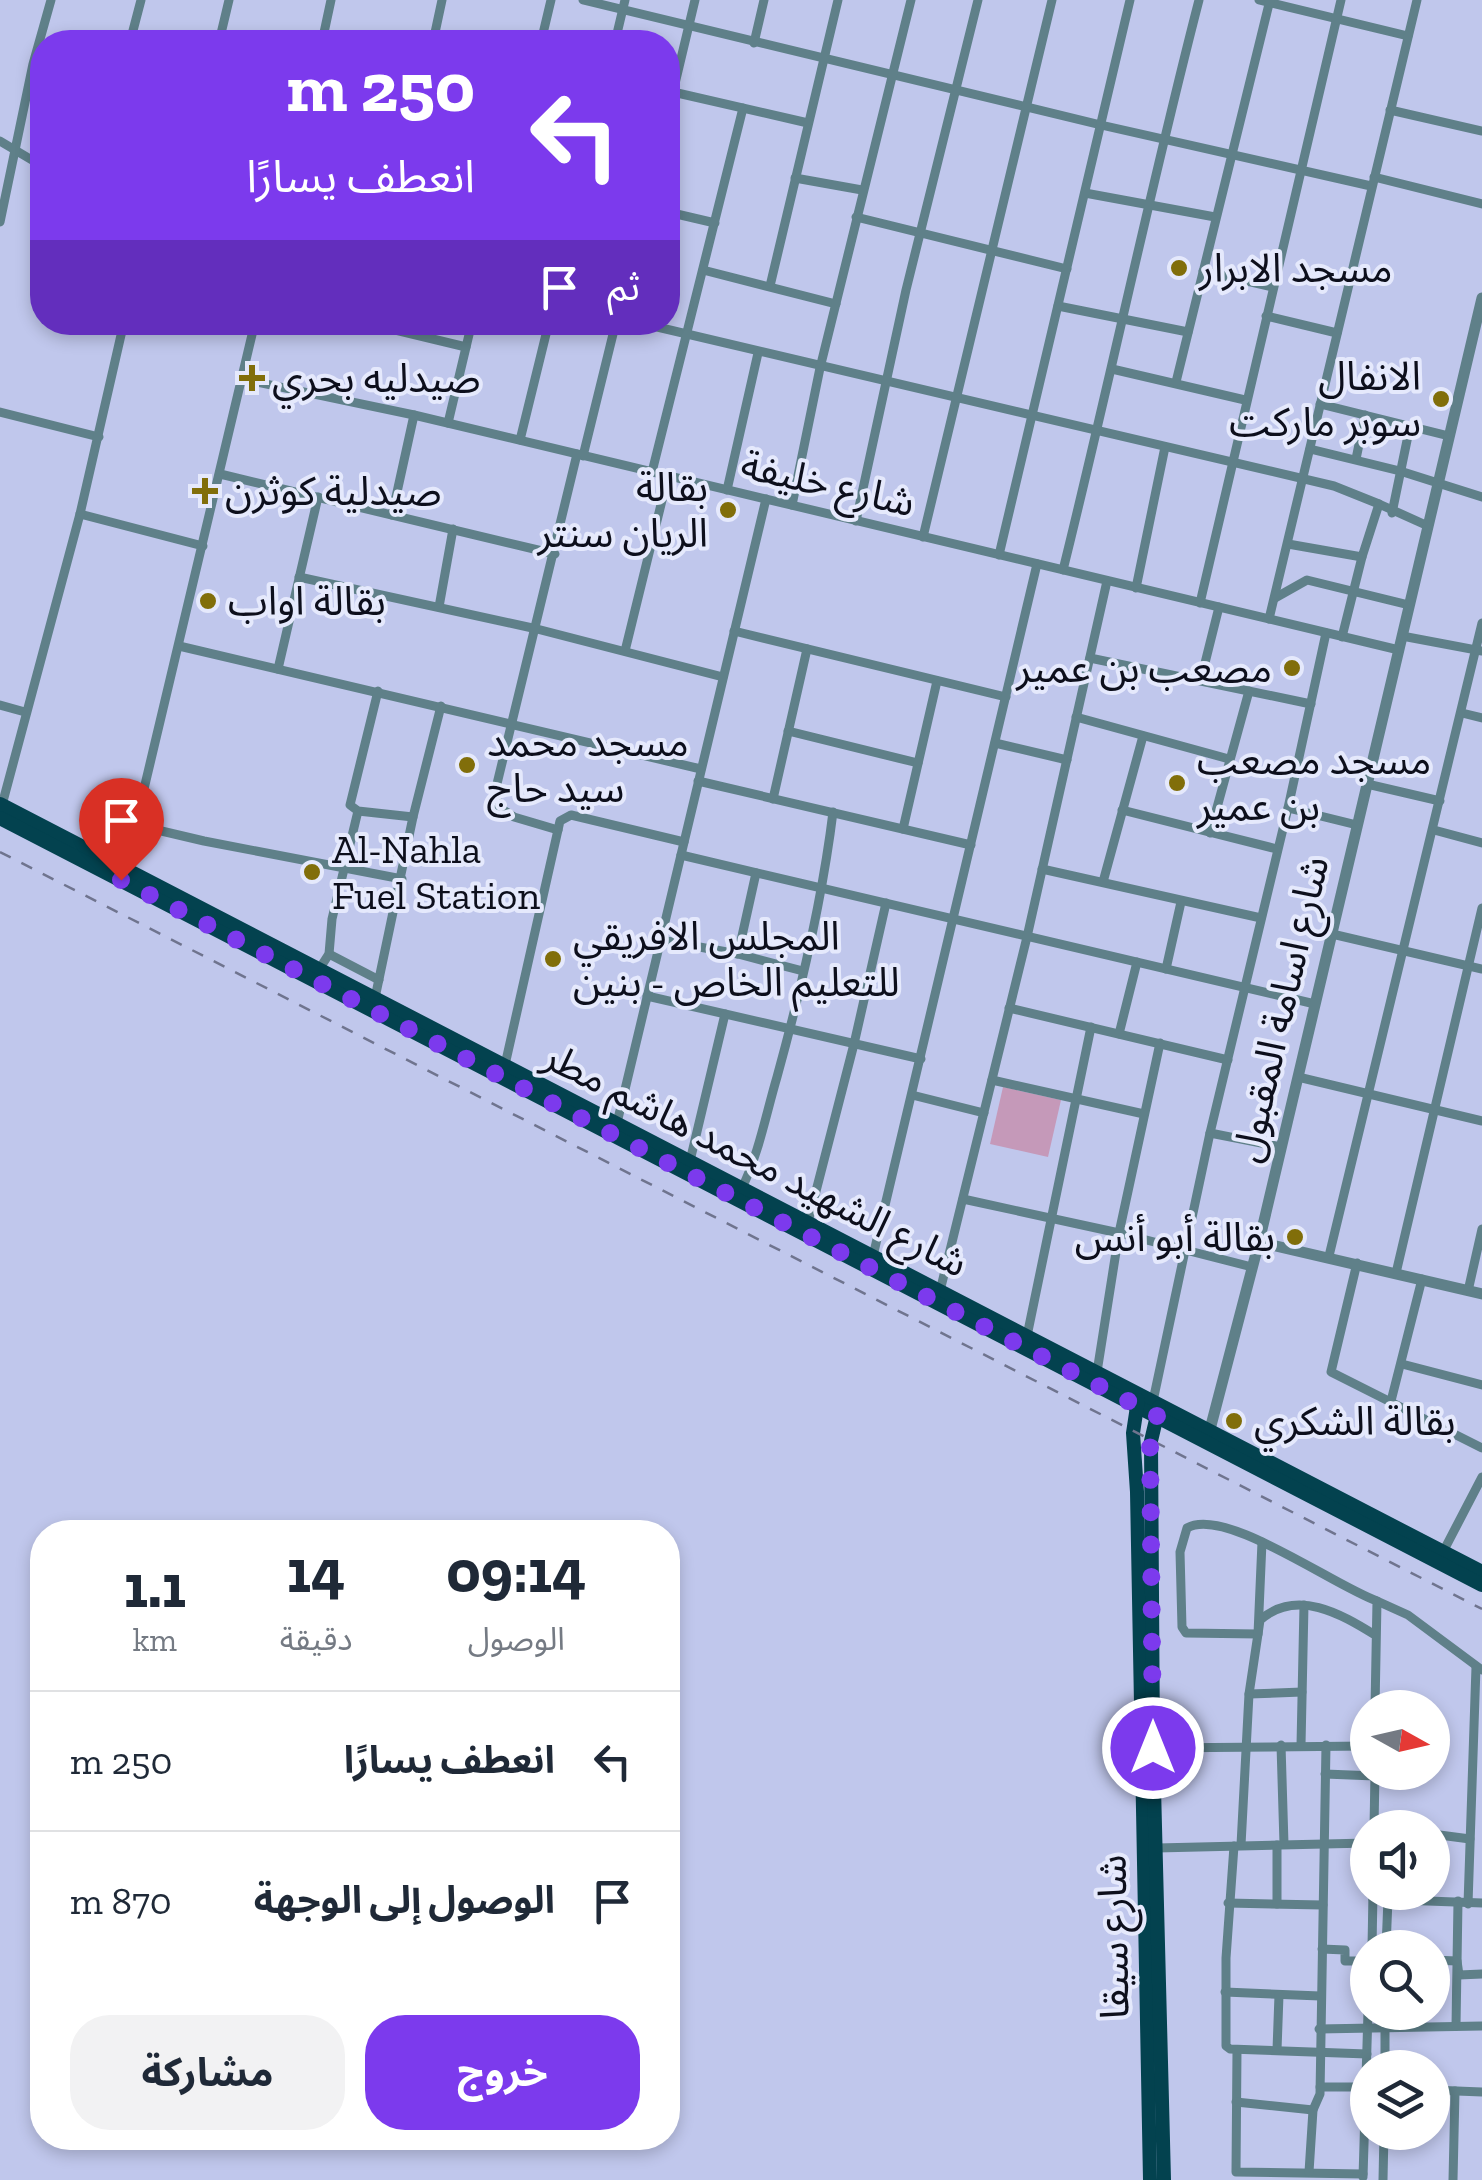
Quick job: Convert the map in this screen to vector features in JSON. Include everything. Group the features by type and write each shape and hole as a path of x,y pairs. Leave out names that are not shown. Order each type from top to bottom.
{"main road":[{"name":"شارع الشهيد محمد هاشم مطر","path":"0,809 1149,1404 1482,1585"},
{"name":"شارع الشهيد محمد هاشم مطر","path":"317,974 376,998 1097,1372 1149,1404"},
{"name":"شارع سيقا","path":"1149,1404 1164,2180"},
{"name":"شارع سيقا","path":"1149,1404 1133,1433 1150,2180"},
{"name":"شارع الشهيد محمد هاشم مطر","path":"1208,1436 1482,1572"}],"street":[{"path":"43,30 51,0"},
{"path":"133,30 141,0"},
{"path":"222,30 229,0"},
{"path":"325,30 331,0"},
{"path":"436,30 442,0"},
{"path":"543,30 551,0"},
{"path":"583,0 624,4 754,43 1303,171 1482,204"},
{"path":"680,63 695,0"},
{"path":"754,43 764,0"},
{"path":"770,286 838,0"},
{"path":"792,506 820,368 911,0"},
{"path":"856,520 885,381 978,0"},
{"path":"922,536 1052,0"},
{"path":"999,555 1130,0"},
{"path":"1063,570 1199,0"},
{"path":"1200,603 1341,0"},
{"path":"1270,619 1417,0"},
{"path":"1176,382 1215,217 1234,155 1266,1 1408,36"},
{"path":"618,30 624,4"},
{"path":"0,222 30,79"},
{"path":"680,94 808,123"},
{"path":"652,472 744,108"},
{"path":"1390,110 1482,131"},
{"path":"0,140 30,159"},
{"path":"795,178 862,190"},
{"path":"1085,193 1215,217"},
{"path":"680,215 715,224"},
{"path":"856,217 1067,269"},
{"path":"703,270 836,304"},
{"path":"1203,271 1273,287"},
{"name":"شارع اسامة المقبول","path":"1208,1436 1259,1242 1482,298"},
{"path":"1058,306 1188,332"},
{"path":"1266,316 1337,332"},
{"path":"680,332 1353,492 1428,526"},
{"path":"0,809 80,514 121,335"},
{"path":"123,875 253,335"},
{"path":"416,335 466,347"},
{"path":"448,423 469,335"},
{"path":"520,440 546,335"},
{"path":"558,830 514,817 499,808 496,784 612,335"},
{"path":"726,490 758,352"},
{"path":"1112,369 1245,400"},
{"name":"شارع خليفة","path":"242,379 414,415 1399,650"},
{"path":"1320,404 1450,436"},
{"path":"0,412 98,437"},
{"path":"392,516 414,415"},
{"path":"1356,459 1365,415"},
{"path":"1392,512 1410,426"},
{"path":"1136,588 1164,447"},
{"path":"1310,449 1400,470 1482,497"},
{"path":"220,474 555,554"},
{"path":"625,651 668,476"},
{"path":"278,669 318,496"},
{"path":"617,1123 766,499"},
{"path":"1342,637 1379,504"},
{"path":"80,514 202,546"},
{"path":"438,606 453,529"},
{"path":"1288,544 1362,557"},
{"path":"874,1256 1037,564"},
{"path":"299,577 536,628 723,678"},
{"path":"940,1291 1027,936 1107,580"},
{"path":"1274,598 1307,580 1410,605"},
{"path":"1200,680 1218,607"},
{"path":"1329,1256 1479,651 1482,623"},
{"path":"734,631 1006,697"},
{"path":"1149,1404 1326,633"},
{"path":"1402,636 1479,651"},
{"path":"179,646 701,769"},
{"path":"772,799 807,649"},
{"path":"1090,658 1311,704"},
{"path":"903,829 938,681"},
{"path":"378,691 350,806 358,811 413,817"},
{"path":"1210,833 1249,691"},
{"path":"0,705 26,712"},
{"path":"376,998 413,817 441,706"},
{"path":"1462,714 1482,718"},
{"path":"1076,717 1229,759"},
{"path":"788,732 918,763"},
{"path":"1102,882 1143,736"},
{"path":"995,743 1067,760"},
{"path":"698,781 971,845"},
{"path":"1367,784 1440,801"},
{"path":"1288,808 1357,826"},
{"path":"1122,810 1278,849"},
{"path":"317,974 329,954 332,919 358,811"},
{"path":"742,1188 790,1029 824,889 833,812"},
{"path":"505,1065 560,822 571,815 684,842"},
{"path":"136,825 204,842 402,879"},
{"path":"1434,830 1482,843"},
{"path":"681,855 1315,1004"},
{"path":"1042,869 1262,918"},
{"path":"738,954 756,873"},
{"path":"1166,969 1182,902"},
{"path":"808,1222 886,904"},
{"path":"1396,1272 1482,908"},
{"path":"1332,934 1482,968"},
{"path":"660,940 803,971"},
{"path":"329,954 380,980"},
{"path":"1119,1034 1136,962"},
{"path":"647,996 921,1059"},
{"path":"1010,1008 1228,1060"},
{"path":"690,1161 725,1014"},
{"path":"1027,1336 1090,1028"},
{"path":"1097,1372 1119,1232 1160,1043"},
{"path":"1298,1077 1482,1121"},
{"path":"992,1080 1144,1114"},
{"path":"912,1095 984,1113"},
{"path":"1210,1133 1281,1147"},
{"path":"963,1199 1119,1232 1252,1268"},
{"path":"1468,1291 1482,1229"},
{"path":"1259,1242 1482,1294"},
{"path":"1357,1263 1331,1372 1482,1448"},
{"path":"1392,1401 1422,1279"},
{"path":"1402,1364 1482,1385"},
{"path":"1443,1552 1482,1477"},
{"path":"1258,1634 1183,1631 1180,1552 1186,1528 1202,1522 1230,1526 1352,1592 1408,1615 1479,1669 1477,1780 1457,1961 1456,2026"},
{"path":"1258,1634 1262,1542"},
{"path":"1374,1690 1377,1601"},
{"path":"1350,2054 1230,2049 1225,2039 1228,1902 1237,1846 1248,1694 1260,1620 1268,1612 1304,1605 1329,1609 1375,1635"},
{"path":"1302,1745 1304,1605"},
{"path":"1248,1694 1302,1692"},
{"path":"1277,1904 1281,1745"},
{"path":"1309,2172 1313,2110 1319,2101 1320,2087 1326,1745"},
{"path":"1153,1748 1350,1746"},
{"path":"1325,1774 1350,1774"},
{"path":"1450,1836 1470,1839"},
{"path":"1157,1848 1350,1843"},
{"path":"1228,1902 1323,1905"},
{"path":"1450,1902 1482,1904"},
{"path":"1322,1950 1345,1950 1345,1961 1350,1961"},
{"path":"1450,1961 1457,1961"},
{"path":"1457,1961 1459,1975 1482,1974"},
{"path":"1226,1992 1320,1996"},
{"path":"1277,2050 1279,1995"},
{"path":"1450,2026 1482,2026"},
{"path":"1319,2030 1350,2030"},
{"path":"1367,2030 1367,2050"},
{"path":"1237,2050 1236,2172 1363,2177 1364,2150"},
{"path":"1320,2087 1350,2087"},
{"path":"1450,2091 1482,2092"},
{"path":"1453,2180 1455,2091"},
{"path":"1236,2102 1313,2110"},
{"path":"1383,2180 1384,2150"}],"shaded area":[{"path":"1003,1087 1061,1100 1048,1157 990,1144"}],"railway":[{"path":"0,852 1482,1609"}],"place":[{"name":"مسجد الابرار","path":"1179,268"},
{"name":"صيدليه بحري","path":"252,378"},
{"name":"الانفال سوبر ماركت","path":"1441,399"},
{"name":"صيدلية كوثرن","path":"205,491"},
{"name":"بقالة الريان سنتر","path":"728,510"},
{"name":"بقالة اواب","path":"208,601"},
{"name":"مصعب بن عمير","path":"1292,668"},
{"name":"مسجد محمد سيد حاج","path":"467,765"},
{"name":"مسجد مصعب بن عمير","path":"1177,783"},
{"name":"Al-Nahla Fuel Station","path":"312,872"},
{"name":"المجلس الافريقي للتعليم الخاص - بنين","path":"553,959"},
{"name":"بقالة أبو أنس","path":"1295,1237"},
{"name":"بقالة الشكري","path":"1234,1421"}],"route":[{"path":"121,880 1157,1416 1150,1441 1153,1748"}]}
